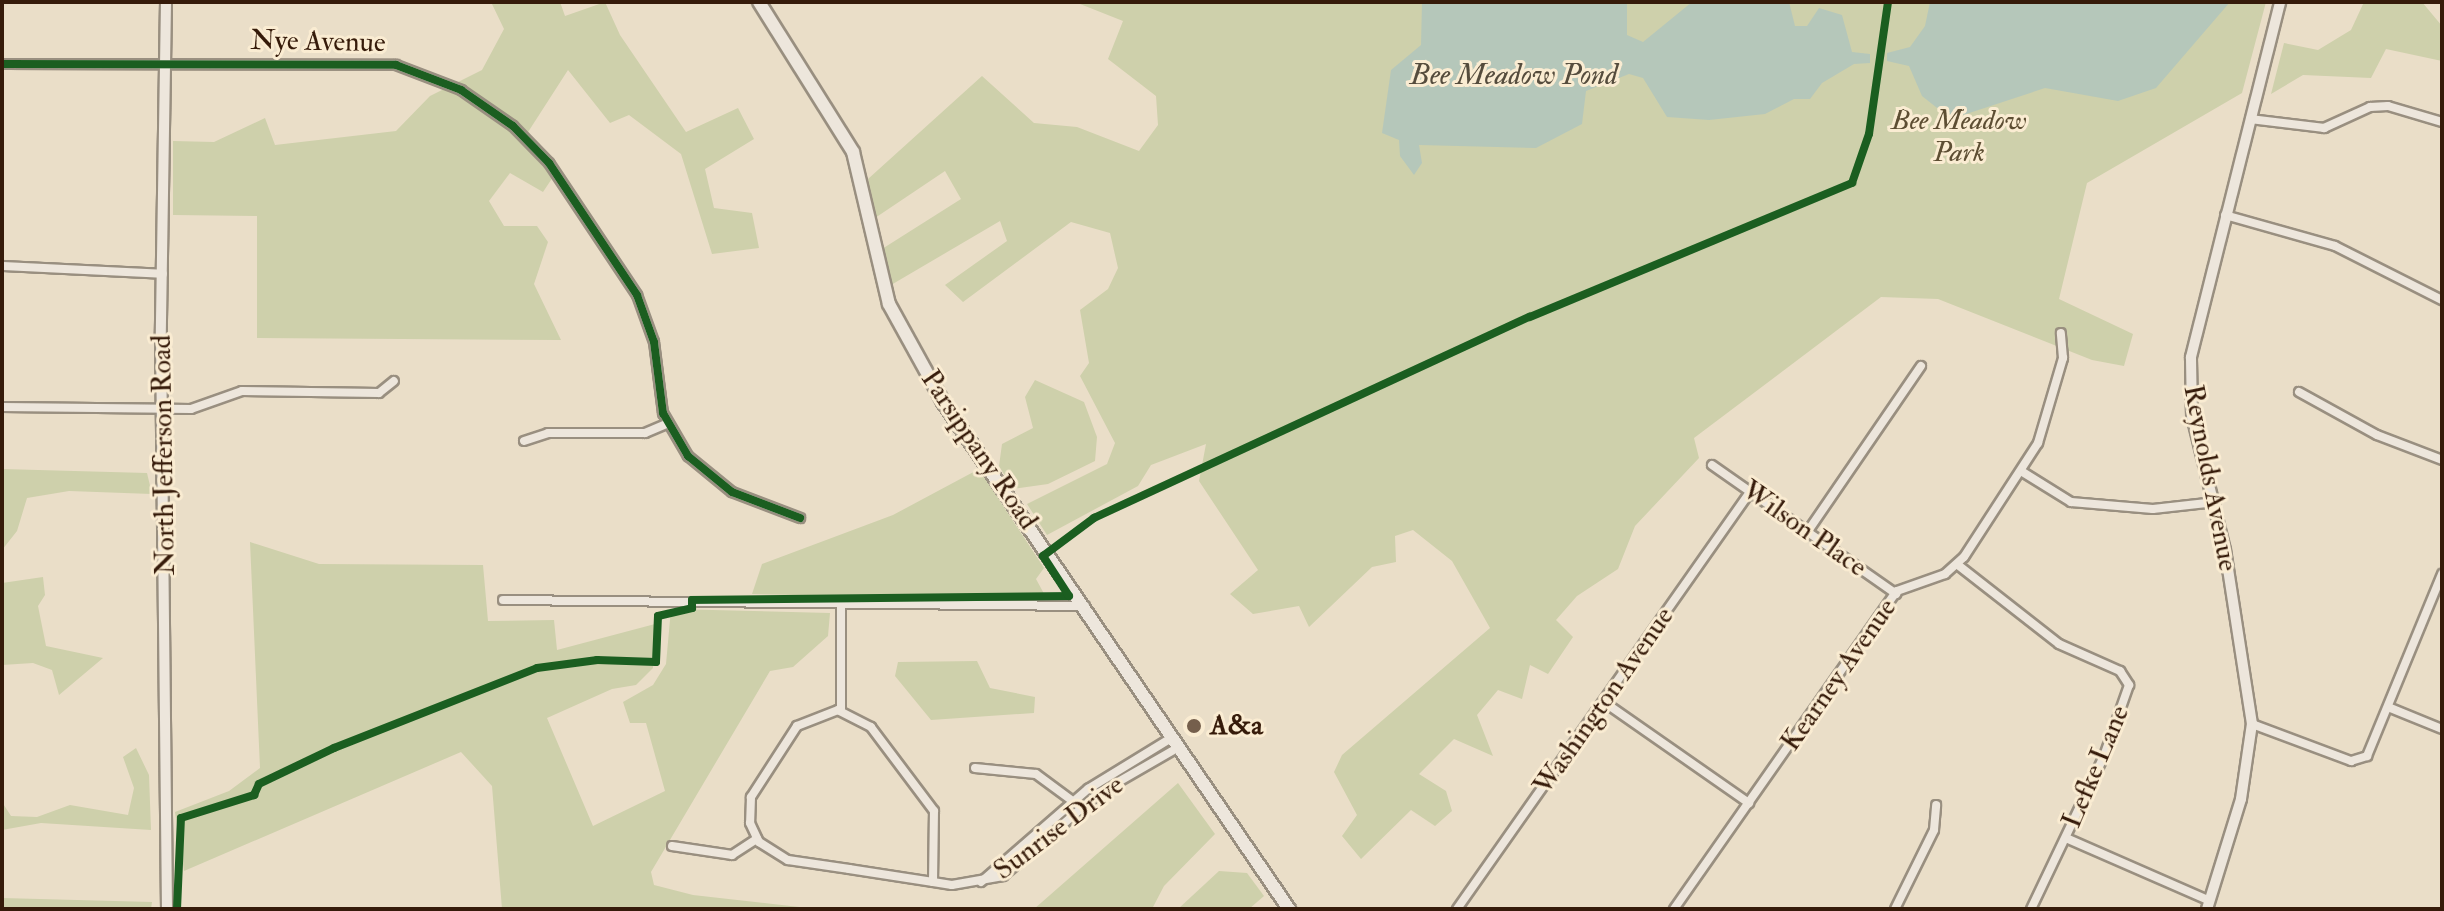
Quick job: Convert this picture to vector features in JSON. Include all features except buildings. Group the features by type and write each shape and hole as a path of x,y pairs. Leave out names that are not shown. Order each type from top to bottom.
{"main road":[{"name":"Parsippany Road","path":"759,2 853,152 881,283 902,329 943,402 1289,909"}],"street":[{"name":"North Jefferson Road","path":"166,2 163,274 167,909"},
{"name":"Reynolds Avenue","path":"2208,905 2241,799 2252,724 2216,502 2192,416 2190,369 2225,215 2280,2"},
{"name":"Nye Avenue","path":"2,64 396,65 436,75 469,95 549,163 637,295 654,342 668,423"},
{"path":"2250,119 2324,128 2376,106 2442,122"},
{"path":"2225,215 2335,246 2442,300"},
{"path":"2,266 163,274"},
{"path":"1958,565 2021,471 2048,415 2063,358 2061,333"},
{"path":"1808,531 1921,366"},
{"path":"2,407 164,411 191,409 242,391 379,393 394,381"},
{"path":"2299,392 2377,435 2442,460"},
{"path":"524,441 548,433 645,433 668,423 688,456 716,482 774,513 800,518"},
{"name":"Wilson Place","path":"1712,465 1896,594"},
{"path":"2021,471 2071,502 2153,509 2216,502"},
{"name":"Washington Avenue","path":"1457,909 1750,492"},
{"name":"Kearney Avenue","path":"1674,909 1896,594 1958,565"},
{"name":"Lefke Lane","path":"1958,565 2059,644 2127,680 2104,756 2031,909"},
{"path":"2252,724 2357,761 2374,746 2442,574"},
{"path":"503,600 1085,606"},
{"path":"841,605 841,711"},
{"path":"1604,702 1749,803"},
{"path":"2388,707 2442,729"},
{"path":"672,846 732,855 757,839 749,815 754,790 797,726 818,713 841,711 871,727 928,801 937,823 933,882"},
{"name":"Sunrise Drive","path":"757,839 788,860 933,882 980,882 1021,856 1078,804 1176,742"},
{"path":"975,768 1036,774 1078,804"},
{"path":"1895,909 1934,830 1936,805"},
{"path":"2066,838 2208,905"}],"green space":[{"path":"491,2 560,2 565,16 605,2 620,35 686,132 738,108 754,139 705,169 714,208 752,213 759,248 712,254 681,154 629,115 610,123 568,70 521,143 553,177 543,192 510,173 489,201 504,226 537,226 548,242 534,284 561,340 257,338 257,216 173,215 173,141 214,142 265,118 275,145 396,131 430,96 482,70 504,29"},
{"name":"Bee Meadow Park","path":"1075,2 2266,2 2242,93 2087,183 2059,299 2133,334 2124,366 2092,360 1938,299 1881,297 1694,438 1699,458 1635,526 1618,569 1577,596 1556,620 1573,637 1548,674 1530,665 1522,699 1498,690 1477,715 1493,756 1454,739 1419,774 1446,791 1452,811 1435,826 1411,810 1361,859 1342,836 1357,815 1334,772 1342,755 1490,628 1452,561 1413,530 1395,536 1396,562 1372,567 1309,627 1299,606 1253,614 1230,594 1258,570 1199,481 1206,444 1151,465 1138,486 1047,535 1027,504 1107,464 1115,443 1080,376 1089,363 1080,310 1108,289 1118,268 1110,233 1071,222 963,302 945,285 1007,241 1000,221 891,285 882,249 961,199 945,171 875,218 868,179 982,76 1034,123 1077,127 1139,151 1158,125 1156,96 1108,59 1123,21"},
{"path":"2364,2 2422,2 2442,26 2442,61 2386,49 2371,78 2303,75 2271,94 2284,43 2318,50 2351,30"},
{"path":"1035,380 1084,402 1097,437 1095,461 1048,484 1013,489 999,466 1002,444 1033,428 1025,397"},
{"path":"2,469 147,473 152,494 69,491 27,498 17,531 2,550"},
{"path":"979,469 1044,568 1036,579 1048,601 752,594 762,564 893,515"},
{"path":"250,542 319,564 483,565 488,621 554,620 557,650 655,624 653,668 636,685 612,689 547,718 593,826 665,791 646,723 630,723 623,702 653,685 666,664 671,609 830,613 828,636 793,667 770,671 651,872 654,885 693,895 817,909 502,909 492,786 461,752 184,871 175,812 229,791 260,768"},
{"path":"43,577 45,595 38,606 46,646 103,658 59,695 52,670 33,663 2,665 2,583"},
{"path":"977,661 990,688 1035,697 1034,713 931,720 895,676 898,662"},
{"path":"136,748 149,775 151,830 41,823 2,830 2,802 11,816 37,817 70,805 128,815 134,788 123,757"},
{"path":"1178,783 1215,834 1164,886 1152,909 1034,909"},
{"path":"1219,871 1247,873 1264,896 1249,909 1178,909"},
{"path":"2,898 152,902 151,909 2,909"}],"water":[{"name":"Bee Meadow Pond","path":"1422,2 1627,2 1627,35 1643,42 1692,2 1789,2 1795,26 1807,26 1819,8 1842,15 1852,52 1870,54 1870,63 1854,64 1822,83 1810,99 1794,99 1765,114 1709,120 1667,117 1643,78 1629,74 1586,91 1582,124 1536,148 1419,145 1422,163 1414,175 1400,156 1399,140 1382,133 1391,70 1421,45"},
{"path":"1930,2 2230,2 2156,88 2118,101 2045,88 1951,119 1922,96 1909,66 1887,61 1887,53 1910,47 1925,26"}],"cycle path":[{"path":"177,909 181,818 254,795 259,784 334,748 537,668 597,660 656,662 658,616 692,608 692,600 1069,596 1043,556 1094,518 1530,317 1852,183 1869,134 1888,2"},
{"path":"2,64 396,65 461,90 513,126 549,163 637,295 654,342 663,413 688,456 732,492 800,518"}],"place":[{"name":"A&a","path":"1194,726"}]}
